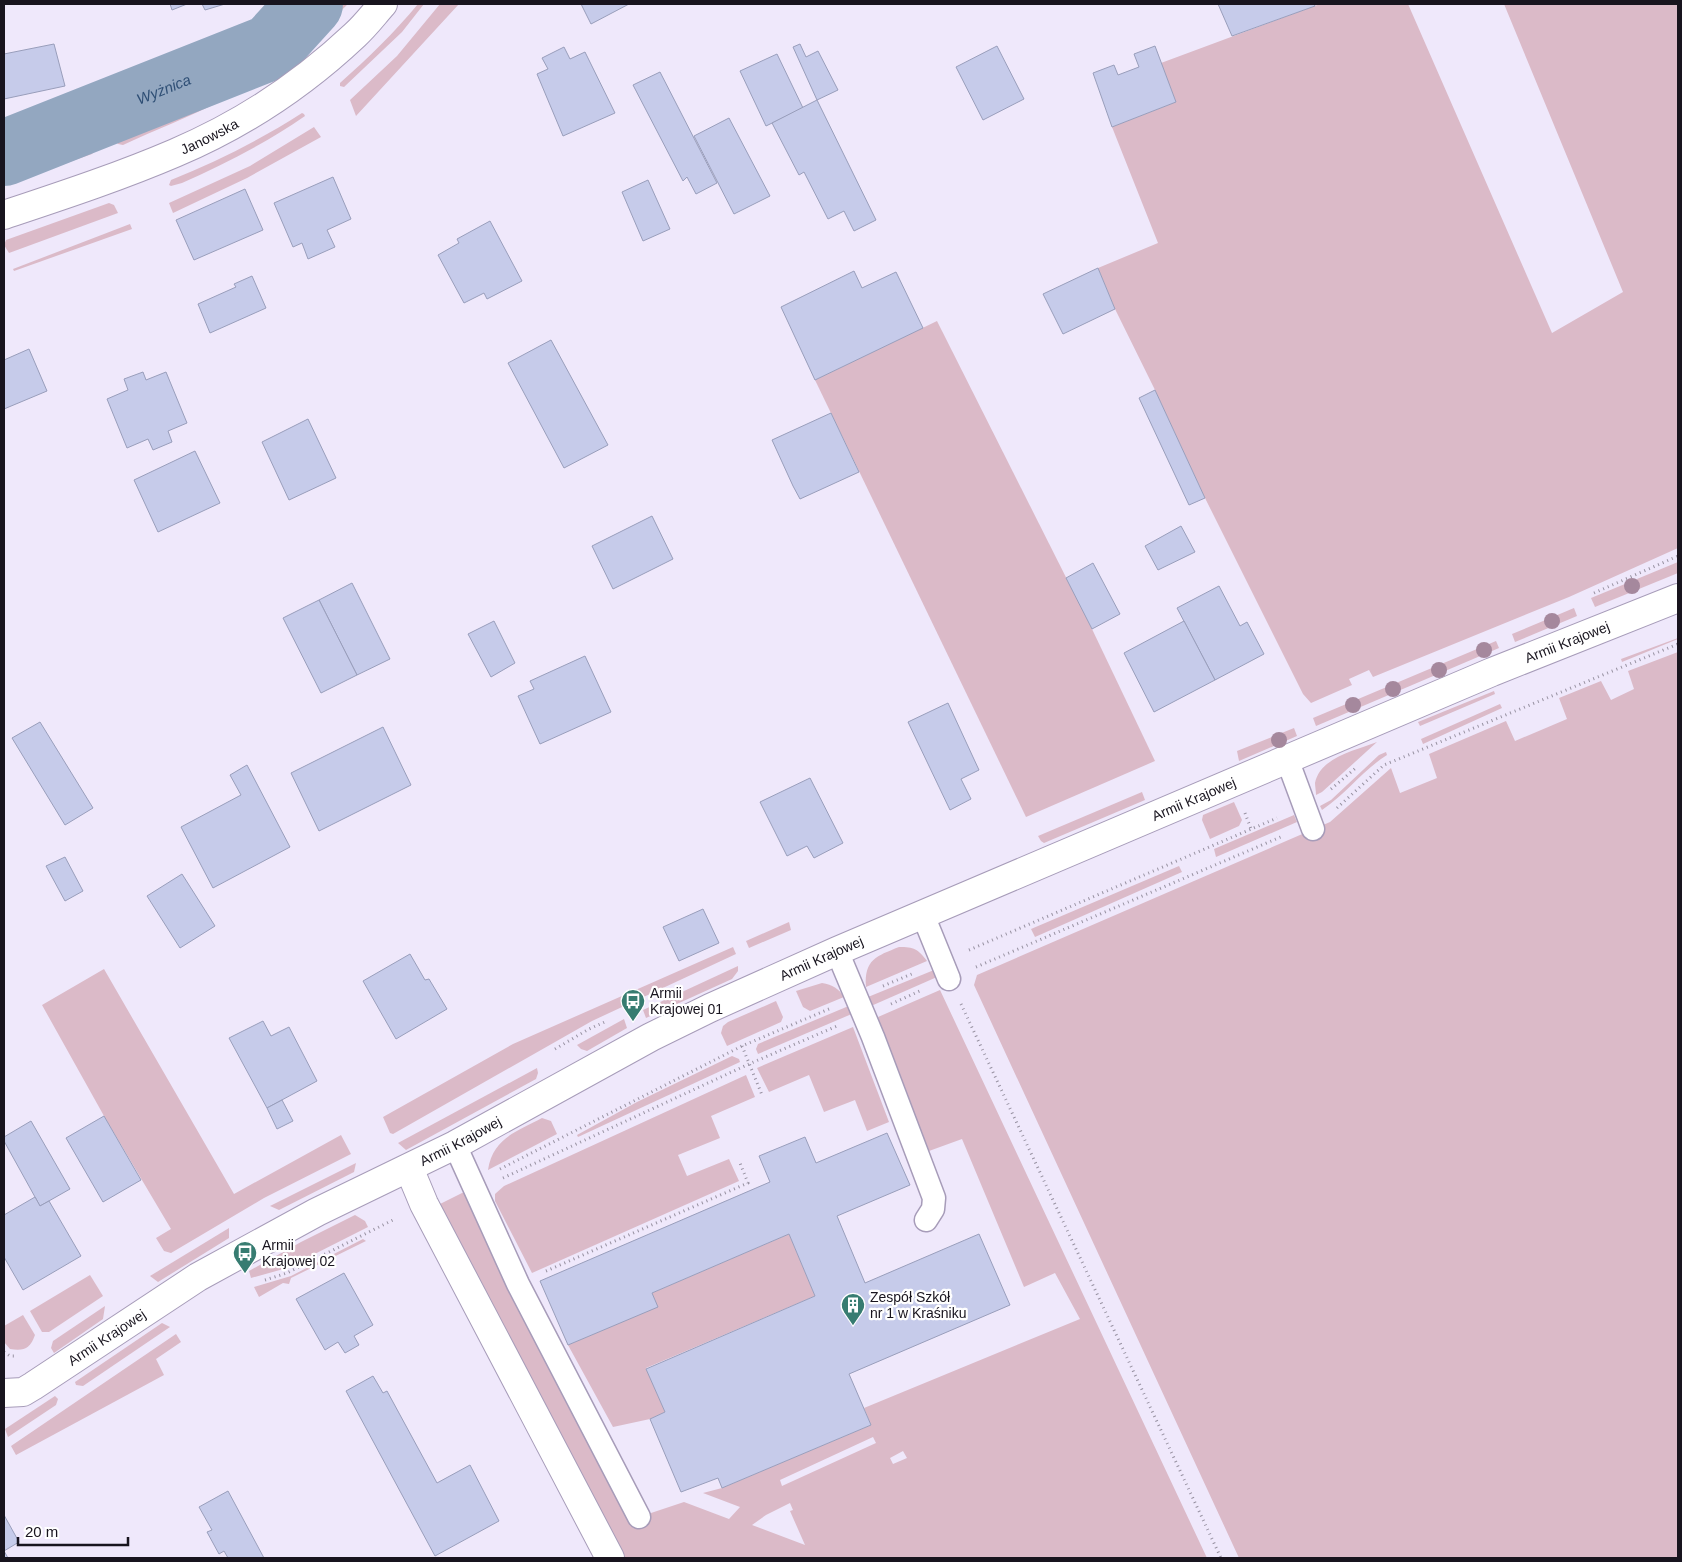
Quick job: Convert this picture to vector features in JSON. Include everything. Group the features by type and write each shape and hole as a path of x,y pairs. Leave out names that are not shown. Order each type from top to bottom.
{"street":[{"name":"Janowska","path":"4,215 89,186 177,152 254,112 290,89 321,65 356,34 384,4"},
{"name":"Armii Krajowej","path":"4,1393 23,1392 34,1386 198,1277 317,1212 455,1145 651,1037 710,1008 923,914 1492,672 1678,598"},
{"path":"409,1168 424,1204 610,1558"}],"lane":[{"path":"1287,759 1312,826"},
{"path":"923,914 949,979"},
{"path":"837,951 864,1015 934,1198 933,1209 926,1220"},
{"path":"455,1145 523,1292 639,1517"}],"path":[{"path":"475,1191 749,1064 1312,826 1326,817 1384,765 1678,644"},
{"path":"949,979 1221,1558"},
{"path":"742,1046 762,1095"},
{"path":"540,1273 748,1183 740,1163"}],"shaded area":[{"path":"317,4 348,4 304,44 272,69 221,101 123,145 118,144 111,136 105,121 273,53"},
{"path":"418,4 424,4 402,32 344,87 340,86 340,83 400,25"},
{"path":"440,4 459,4 356,116 350,100 397,56"},
{"path":"1320,4 1408,4 1552,333 1623,292 1504,4 1678,4 1678,548 1569,597 1373,677 1369,670 1349,679 1352,685 1311,703 1303,694 1205,498 1115,309 1098,268 1158,243 1112,127 1176,102 1161,63"},
{"path":"302,113 305,116 245,152 182,183 169,185 171,180 238,150"},
{"path":"92,126 98,146 92,154 18,180 10,179 4,161"},
{"path":"314,127 321,137 247,178 173,213 169,203 250,166"},
{"path":"109,203 114,205 118,213 9,253 4,245 6,240"},
{"path":"130,224 132,229 14,271 13,269"},
{"path":"937,321 1092,629 1155,761 1026,817 815,380"},
{"path":"1678,562 1678,573 1595,607 1591,598"},
{"path":"1574,608 1577,616 1515,642 1512,634"},
{"path":"1678,639 1622,662 1621,659"},
{"path":"1496,641 1499,648 1316,726 1313,718"},
{"path":"1678,652 1678,1558 1239,1558 974,985 977,975 1330,822 1391,768 1400,793 1437,778 1429,754 1506,721 1515,741 1567,719 1559,698 1601,681 1611,700 1634,689 1628,671"},
{"path":"1494,691 1495,694 1420,726 1418,722"},
{"path":"1500,704 1502,708 1423,744 1421,739"},
{"path":"1294,728 1297,736 1239,761 1237,751"},
{"path":"1377,742 1322,792 1316,795 1315,783 1318,774 1324,767 1340,756"},
{"path":"1386,752 1387,755 1322,810 1320,806 1331,800 1379,755"},
{"path":"1142,792 1145,800 1044,843 1038,836"},
{"path":"1234,802 1242,820 1239,826 1210,839 1202,820 1203,815"},
{"path":"1294,815 1297,822 1216,857 1214,849"},
{"path":"1179,866 1182,872 1035,937 1031,929"},
{"path":"789,922 791,930 749,948 746,941"},
{"path":"733,947 736,954 592,1021 393,1134 390,1133 383,1117 513,1044"},
{"path":"899,947 915,950 927,961 866,987 867,970 870,964 878,956"},
{"path":"738,966 738,971 732,979 646,1018 643,1010"},
{"path":"104,969 234,1194 341,1135 351,1154 264,1198 171,1253 164,1251 156,1238 171,1229 104,1116 42,1005"},
{"path":"934,970 937,977 871,1006 868,997"},
{"path":"822,983 835,987 844,997 810,1011 803,1007 796,991"},
{"path":"940,990 1207,1558 625,1558 440,1204 466,1191 633,1519 684,1502 729,1519 740,1507 703,1493 722,1488 871,1425 864,1408 1080,1319 1055,1273 1024,1287 962,1139 929,1151 882,1033 878,1017","holes":["873,1437 876,1443 782,1486 780,1480","903,1451 907,1458 893,1464 890,1458","790,1503 793,1510 790,1511 805,1545 752,1525 766,1515"]},
{"path":"776,1001 783,1017 781,1022 727,1046 721,1033 723,1026"},
{"path":"851,1005 854,1013 758,1054 756,1049 758,1044"},
{"path":"624,1019 627,1028 587,1051 577,1045"},
{"path":"853,1027 889,1122 867,1131 855,1100 824,1112 809,1075 769,1092 757,1068"},
{"path":"732,1056 739,1059 740,1062 578,1137 577,1135 637,1102"},
{"path":"537,1068 536,1079 406,1150 398,1143"},
{"path":"746,1075 755,1097 711,1116 720,1138 678,1155 687,1176 729,1159 739,1181 532,1273 495,1201 495,1194 504,1186"},
{"path":"542,1118 551,1121 557,1134 488,1170 495,1150 500,1143 515,1132"},
{"path":"356,1163 354,1172 279,1210 270,1206"},
{"path":"355,1215 365,1221 368,1227 287,1268 251,1278 249,1271"},
{"path":"229,1228 229,1238 158,1282 150,1276"},
{"path":"789,1234 815,1296 646,1368 665,1412 650,1419 613,1427 568,1345 657,1307 652,1293"},
{"path":"363,1239 366,1241 291,1278 289,1284 283,1283 259,1297 254,1287 291,1276"},
{"path":"90,1275 103,1296 49,1332 42,1332 30,1311"},
{"path":"105,1306 103,1319 54,1353 51,1348 53,1341"},
{"path":"23,1315 35,1335 26,1348 19,1350 10,1349 4,1342 4,1326"},
{"path":"162,1323 170,1327 83,1386 76,1385 75,1382"},
{"path":"176,1334 181,1342 156,1359 164,1375 16,1455 11,1446"},
{"path":"55,1396 58,1399 56,1405 8,1437 5,1429"}],"building":[{"path":"170,4 187,4 172,10"},
{"path":"202,4 225,4 205,10"},
{"path":"581,4 629,4 591,24"},
{"path":"1218,4 1314,4 1315,6 1232,36"},
{"path":"54,44 65,86 4,99 4,54"},
{"path":"800,44 806,57 818,51 838,90 817,100 793,47"},
{"path":"997,46 1024,99 983,120 956,67"},
{"path":"1155,46 1176,102 1112,127 1093,73 1114,65 1118,75 1139,67 1134,54"},
{"path":"564,47 570,59 585,52 615,113 563,136 537,74 548,69 542,58"},
{"path":"777,54 803,108 766,126 740,71"},
{"path":"660,72 717,183 696,194 687,177 683,181 633,85"},
{"path":"817,100 876,220 854,231 844,211 828,219 804,172 799,175 772,123"},
{"path":"729,118 770,196 734,214 694,136"},
{"path":"333,177 351,219 327,230 335,247 308,259 302,243 293,247 274,203"},
{"path":"648,180 670,229 643,241 622,192"},
{"path":"245,189 263,230 194,260 176,220"},
{"path":"490,221 522,281 487,299 484,293 464,303 438,255 459,243 457,239"},
{"path":"1098,268 1115,309 1063,334 1043,294"},
{"path":"854,271 862,288 896,272 923,328 815,380 781,307"},
{"path":"252,276 266,308 210,333 198,304 236,287 234,284"},
{"path":"551,340 608,445 564,468 508,363"},
{"path":"29,349 47,391 4,409 4,360"},
{"path":"143,372 146,380 166,372 187,423 168,431 172,442 153,450 148,439 127,448 107,399 128,390 124,379"},
{"path":"1155,390 1205,498 1189,505 1139,398"},
{"path":"831,413 859,472 800,499 772,440"},
{"path":"308,419 336,478 289,500 262,442"},
{"path":"195,451 220,503 158,532 134,480"},
{"path":"652,516 673,559 613,589 592,546"},
{"path":"1181,526 1195,552 1158,570 1145,546"},
{"path":"1093,563 1120,614 1092,629 1066,578"},
{"path":"352,583 390,659 357,675 319,600"},
{"path":"1219,586 1240,626 1247,622 1264,654 1215,680 1177,608"},
{"path":"319,600 357,675 321,693 283,618"},
{"path":"494,621 515,663 491,677 468,634"},
{"path":"1184,621 1215,680 1154,712 1124,653"},
{"path":"585,656 611,712 540,744 518,696 534,689 530,681"},
{"path":"948,703 979,770 961,779 971,799 950,810 908,722"},
{"path":"40,722 93,808 65,825 12,738"},
{"path":"383,727 411,785 319,831 291,773"},
{"path":"247,765 290,847 213,888 181,827 241,795 230,775"},
{"path":"810,778 843,843 814,858 807,846 787,856 760,802"},
{"path":"65,857 83,891 65,901 46,866"},
{"path":"182,874 215,926 180,948 147,896"},
{"path":"703,909 719,943 679,961 663,927"},
{"path":"410,954 425,980 429,979 447,1009 396,1039 363,981"},
{"path":"263,1021 271,1036 289,1027 317,1081 267,1108 229,1038"},
{"path":"282,1100 293,1121 277,1129 267,1108"},
{"path":"104,1116 141,1180 103,1202 66,1138"},
{"path":"31,1121 70,1189 40,1206 4,1141 4,1137"},
{"name":"Zespół Szkół nr 1 w Kraśniku","path":"887,1133 910,1185 837,1216 865,1283 979,1234 1010,1305 849,1374 871,1425 722,1488 718,1478 681,1492 650,1419 665,1412 646,1369 815,1296 789,1234 652,1293 658,1307 568,1345 540,1281 770,1182 759,1156 805,1137 816,1163"},
{"path":"35,1197 40,1206 49,1201 81,1256 23,1290 4,1257 4,1215"},
{"path":"344,1273 373,1325 354,1336 359,1345 345,1353 338,1342 325,1350 296,1299"},
{"path":"373,1376 383,1393 387,1391 437,1483 470,1465 499,1521 435,1556 346,1391"},
{"path":"228,1491 264,1558 228,1558 224,1551 219,1554 207,1532 212,1530 199,1507"},
{"path":"4,1515 19,1542 4,1551"}],"waterway":[{"name":"Wyżnica","path":"4,153 271,47 310,4"}],"place":[{"name":"Armii Krajowej 01","path":"633,1022"},
{"name":"Armii Krajowej 02","path":"245,1274"},
{"name":"Zespół Szkół nr 1 w Kraśniku","path":"853,1326"}]}
